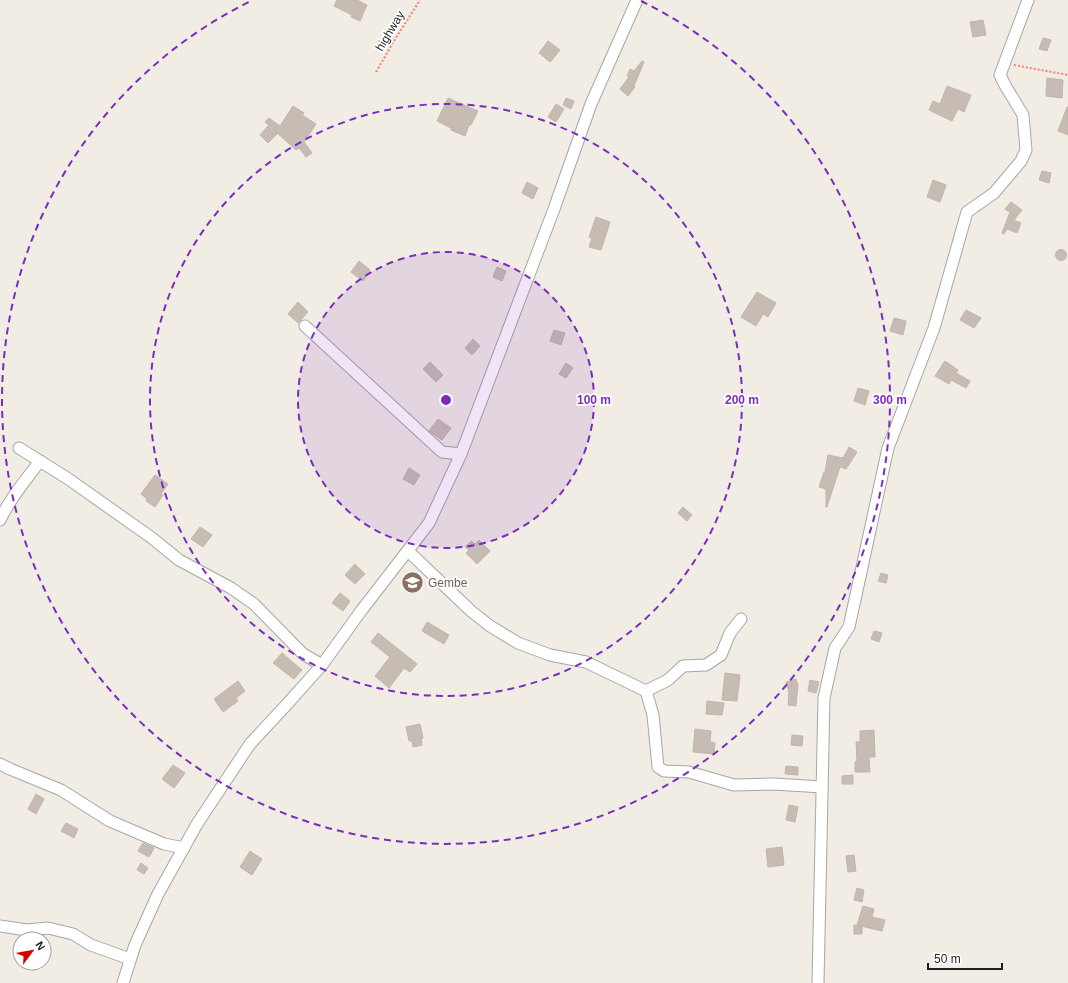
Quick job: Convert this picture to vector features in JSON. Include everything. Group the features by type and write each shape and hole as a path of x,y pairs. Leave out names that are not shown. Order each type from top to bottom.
{"street":[{"path":"123,983 135,945 158,894 197,824 250,744 290,702 322,665 361,611 429,523 461,454 551,217 591,104 637,0"},
{"path":"818,983 824,698 835,648 849,627 888,448 934,328 967,212 994,193 1021,161 1026,150 1023,115 1000,75 1028,0"},
{"path":"305,326 442,452 461,454"},
{"path":"19,448 67,478 152,538 179,560 230,588 254,604 303,654 322,665"},
{"path":"0,520 22,484 40,461"},
{"path":"408,551 471,611 490,626 518,643 550,655 586,662 646,691 653,715 658,767 664,771 689,772 734,785 774,784 822,787"},
{"path":"646,691 668,680 683,666 706,665 721,655 730,633 741,619"},
{"path":"0,764 61,790 110,821 164,844 184,848"},
{"path":"0,926 27,930 48,928 73,934 91,944 130,959"}],"path":[{"name":"highway","path":"376,72 420,0"},
{"path":"1005,63 1068,74"}],"building":[{"path":"337,0 357,0 367,5 360,21 334,6"},
{"path":"983,20 986,35 973,37 970,22"},
{"path":"1043,38 1051,40 1047,51 1039,49"},
{"path":"548,41 560,50 550,62 539,53"},
{"path":"642,61 644,62 634,86 635,87 628,96 620,89 629,77 627,76 630,69 634,71"},
{"path":"1047,78 1063,80 1062,98 1046,96"},
{"path":"947,86 971,95 964,112 958,109 952,121 929,110 933,101 940,104"},
{"path":"448,98 478,111 471,125 469,125 465,136 451,130 451,128 437,121"},
{"path":"566,98 574,101 571,109 563,105"},
{"path":"556,104 564,109 556,122 548,117"},
{"path":"293,106 304,113 302,115 316,124 304,142 312,153 306,157 299,148 296,150 265,122 269,118 280,126"},
{"path":"1068,107 1068,135 1058,131"},
{"path":"268,126 277,134 268,143 260,135"},
{"path":"1042,171 1051,173 1049,183 1039,180"},
{"path":"933,180 946,185 940,202 927,197"},
{"path":"527,182 538,188 533,199 522,193"},
{"path":"1011,202 1022,210 1014,220 1021,223 1017,233 1007,229 1004,234 1002,233 1010,212 1005,209"},
{"path":"596,217 610,222 601,250 589,247 592,238 589,237"},
{"path":"1059,250 1063,250 1065,251 1065,259 1059,260 1056,257 1056,253"},
{"path":"359,261 370,270 363,281 351,272"},
{"path":"497,267 506,271 502,281 493,277"},
{"path":"757,292 776,303 768,317 763,314 756,326 741,317"},
{"path":"298,302 308,312 298,323 288,314"},
{"path":"966,310 981,318 974,328 960,320"},
{"path":"894,318 906,321 903,335 890,331"},
{"path":"554,330 565,333 561,345 550,341"},
{"path":"473,339 480,346 472,355 465,348"},
{"path":"945,361 958,370 956,373 970,381 966,388 951,380 949,384 935,376"},
{"path":"430,362 443,375 436,382 423,369"},
{"path":"566,363 573,368 566,378 559,374"},
{"path":"858,388 869,391 865,405 854,401"},
{"path":"438,419 451,428 442,440 429,431"},
{"path":"849,447 857,452 846,469 840,467 826,507 826,489 819,487 825,472 828,455 843,458"},
{"path":"409,468 420,475 414,485 403,479"},
{"path":"155,475 168,484 155,507 146,501 147,499 141,494"},
{"path":"683,507 692,515 687,521 678,513"},
{"path":"200,527 212,535 203,547 191,539"},
{"path":"479,540 490,551 477,564 466,553 469,550 465,547 471,541 475,544"},
{"path":"355,564 365,574 355,584 345,575"},
{"path":"881,573 888,575 886,583 878,581"},
{"path":"340,593 350,601 343,611 332,603"},
{"path":"427,622 449,635 444,644 422,631"},
{"path":"874,631 882,633 879,642 871,639"},
{"path":"378,633 417,664 410,672 404,668 389,688 375,676 390,657 371,642"},
{"path":"282,653 302,670 294,679 273,663"},
{"path":"725,673 740,675 737,701 722,700"},
{"path":"796,679 798,685 796,706 788,705 789,692 786,682"},
{"path":"810,680 819,682 816,693 808,691"},
{"path":"238,681 245,691 236,698 238,701 223,712 214,699"},
{"path":"707,701 724,703 722,715 706,714"},
{"path":"420,724 423,738 421,739 422,745 413,747 412,741 409,741 406,727"},
{"path":"695,729 711,731 710,742 715,743 714,754 693,752"},
{"path":"874,730 875,757 869,757 870,772 855,772 855,762 857,761 856,742 860,742 860,731"},
{"path":"792,735 803,736 802,746 791,745"},
{"path":"173,765 185,773 174,788 162,779"},
{"path":"786,766 798,767 798,775 785,774"},
{"path":"853,775 853,784 842,784 842,776"},
{"path":"36,794 44,799 36,814 28,809"},
{"path":"789,805 798,807 795,822 786,820"},
{"path":"66,823 78,829 74,838 61,831"},
{"path":"143,843 154,848 149,857 138,851"},
{"path":"782,847 784,865 768,867 766,849"},
{"path":"250,851 262,859 252,875 240,867"},
{"path":"854,855 856,871 848,872 846,856"},
{"path":"141,863 148,868 144,874 137,870"},
{"path":"857,888 864,890 862,902 854,900"},
{"path":"863,906 874,909 872,917 885,920 882,931 857,925"},
{"path":"854,925 862,926 862,934 854,934"}],"place":[{"name":"Gembe","path":"413,583"}]}
